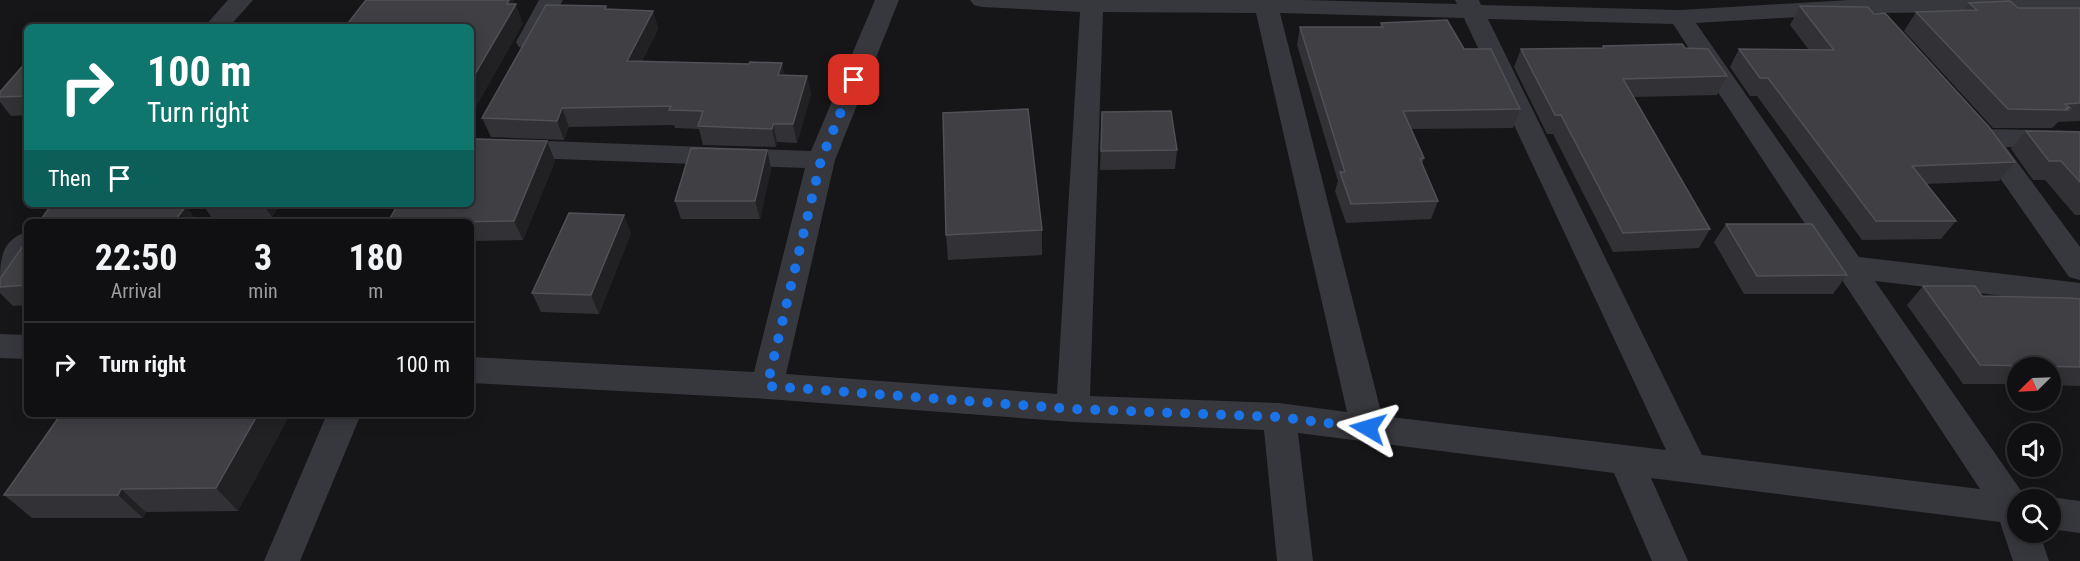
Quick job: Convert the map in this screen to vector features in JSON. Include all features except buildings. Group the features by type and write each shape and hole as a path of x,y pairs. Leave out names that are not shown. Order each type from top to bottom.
{"street":[{"path":"219,24 241,0"},
{"path":"517,62 551,0"},
{"path":"767,386 821,160 887,0"},
{"path":"982,0 1092,5 1471,7 1680,17 1866,6 2080,2"},
{"path":"1073,409 1092,5"},
{"path":"1266,6 1368,428"},
{"path":"1866,6 1889,32"},
{"path":"1471,7 1691,468"},
{"path":"1680,17 2007,502"},
{"path":"2080,140 1977,130 2080,269"},
{"path":"475,138 821,160"},
{"path":"0,275 24,246"},
{"path":"1850,267 2080,294"},
{"path":"0,346 24,347"},
{"path":"474,370 767,386 1073,409 1279,417 1691,468 2007,515"},
{"path":"282,561 343,417"},
{"path":"1279,417 1295,561"},
{"path":"1626,460 1670,561"},
{"path":"2061,514 2080,517"},
{"path":"2025,543 2031,561"}],"route":[{"path":"854,80 821,160 767,386 1073,409 1279,417 1368,428"}]}
